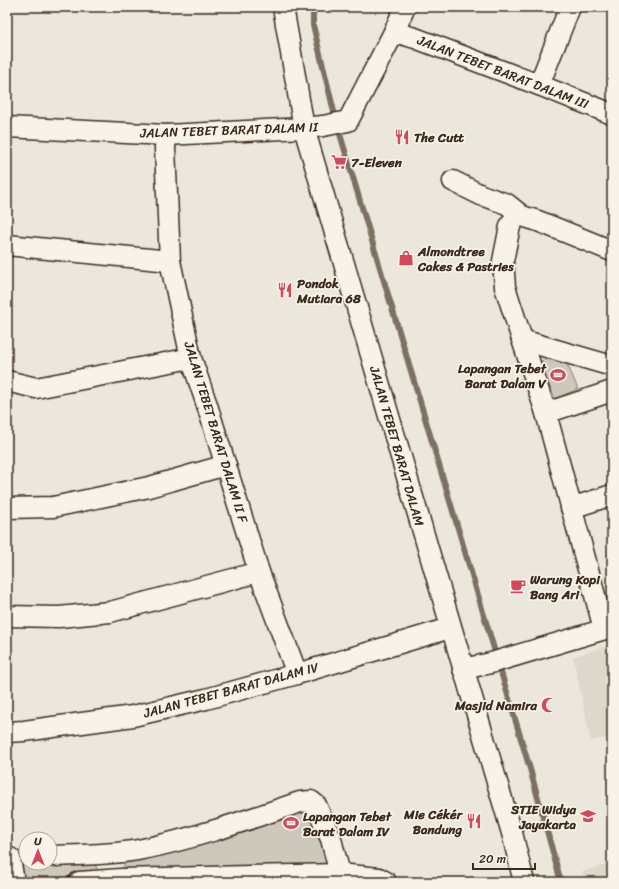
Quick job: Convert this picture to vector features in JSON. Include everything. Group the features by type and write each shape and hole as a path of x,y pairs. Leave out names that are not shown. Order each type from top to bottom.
{"street":[{"name":"JALAN TEBET BARAT DALAM","path":"283,7 314,127 450,628 512,833 524,882"},
{"name":"JALAN TEBET BARAT DALAM II","path":"7,127 166,135 314,127 348,121 394,32 405,7"},
{"path":"539,84 570,7"},
{"name":"JALAN TEBET BARAT DALAM III","path":"394,32 539,84 612,114"},
{"name":"JALAN TEBET BARAT DALAM II F","path":"166,135 165,148 170,261 191,358 259,572 297,674"},
{"path":"453,181 481,195 507,204 522,216 612,251"},
{"path":"462,669 500,660 608,628 571,508 546,413 505,287 503,261 510,226 515,218 522,216"},
{"path":"7,245 170,261"},
{"path":"522,340 612,366"},
{"path":"7,392 36,388 191,358"},
{"path":"7,381 36,388"},
{"path":"546,413 612,391"},
{"path":"7,508 53,507 149,487 226,465"},
{"path":"571,508 612,495"},
{"path":"7,616 59,617 110,612 259,572"},
{"name":"JALAN TEBET BARAT DALAM IV","path":"7,732 133,716 206,699 297,674 450,628"},
{"path":"58,856 114,853 138,850 208,833 300,802 311,801 316,804 331,839 340,874"},
{"path":"14,858 14,882"},
{"path":"79,882 121,879 340,874 379,878 386,882"}],"shaded area":[{"name":"Lapangan Tebet Barat Dalam V","path":"562,352 578,389 555,399 539,362"},
{"path":"612,644 612,737 591,741 573,657"},
{"name":"Lapangan Tebet Barat Dalam IV","path":"312,806 330,868 122,870 128,857"},
{"path":"93,859 99,874 7,882 7,864 18,864 18,871 58,871 58,862"},
{"path":"612,863 612,882 585,882 582,872"}],"waterway":[{"path":"313,7 313,25 337,124 530,769 561,882"}],"place":[{"name":"The Cutt","path":"402,137"},
{"name":"7-Eleven","path":"339,162"},
{"name":"Almondtree Cakes & Pastries","path":"406,258"},
{"name":"Pondok Mutiara 68","path":"285,290"},
{"name":"Lapangan Tebet Barat Dalam V","path":"558,375"},
{"name":"Warung Kopi Bang Ari","path":"518,586"},
{"name":"Masjid Namira","path":"549,705"},
{"name":"STIE Widya Jayakarta","path":"588,816"},
{"name":"Mie Cékér Bandung","path":"474,821"},
{"name":"Lapangan Tebet Barat Dalam IV","path":"291,823"}]}
